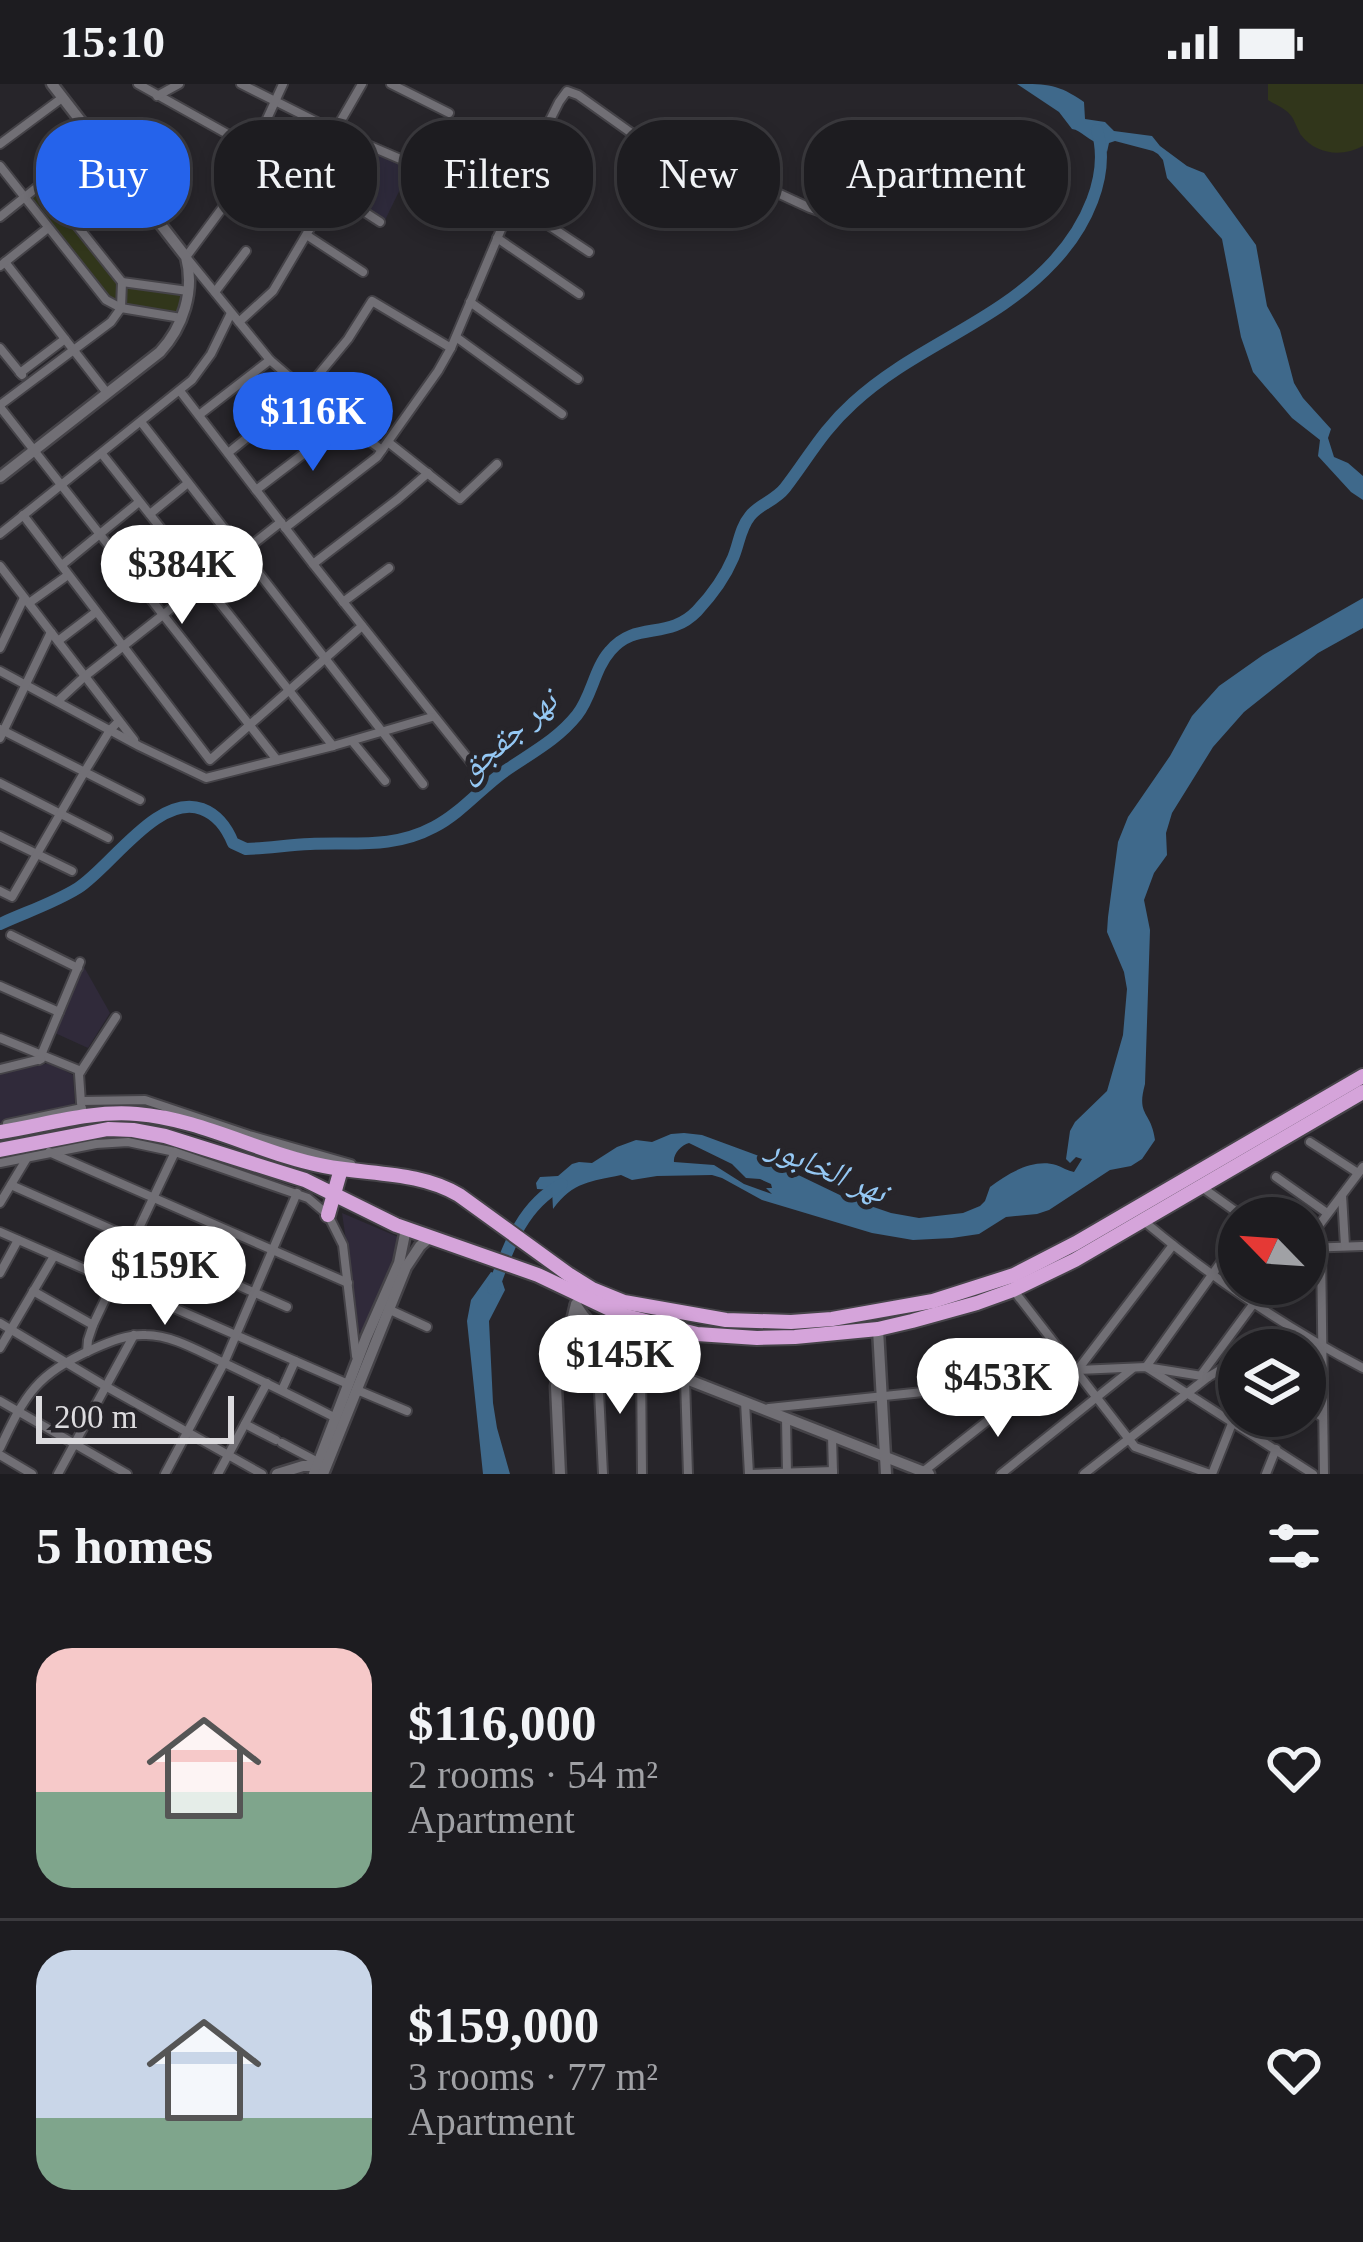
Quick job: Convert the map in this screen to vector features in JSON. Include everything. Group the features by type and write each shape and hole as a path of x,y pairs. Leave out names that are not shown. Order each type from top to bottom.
{"highway":[{"path":"0,1150 97,1130 146,1131 277,1170 406,1229 623,1308 791,1322 884,1311 1014,1275 1363,1076"},
{"path":"623,1308 650,1323 744,1338 878,1328 942,1314 1013,1290 1075,1260 1361,1097"},
{"path":"0,1129 82,1109 165,1118 304,1161 434,1183 459,1195 539,1253 579,1294"},
{"path":"328,1215 341,1169"}],"street":[{"path":"52,84 80,120"},
{"path":"138,84 214,127"},
{"path":"157,96 178,84"},
{"path":"241,84 314,120"},
{"path":"0,477 160,352 177,331 188,291 186,257 232,196 283,84"},
{"path":"340,120 362,84"},
{"path":"391,84 449,113"},
{"path":"550,120 562,95 572,91 689,173 745,178 804,205"},
{"path":"0,144 62,98"},
{"path":"0,166 36,213"},
{"path":"0,217 36,189"},
{"path":"108,394 3,264 48,228 102,297 121,308 183,318"},
{"path":"79,228 122,282 121,308 111,322 0,406 277,760"},
{"path":"165,228 270,360 344,423 428,472 460,499 497,464"},
{"path":"239,322 273,291 312,228"},
{"path":"58,701 242,553 372,463 451,348 501,228"},
{"path":"553,228 589,252"},
{"path":"308,236 363,272"},
{"path":"497,238 579,294"},
{"path":"215,292 246,251"},
{"path":"122,282 188,291"},
{"path":"228,453 305,392 372,301 451,348"},
{"path":"470,302 578,379"},
{"path":"0,534 180,391 206,362 232,312"},
{"path":"456,337 562,414"},
{"path":"20,373 65,339"},
{"path":"0,348 29,384"},
{"path":"199,415 270,360"},
{"path":"180,391 482,776"},
{"path":"141,422 423,784"},
{"path":"256,490 344,423"},
{"path":"102,454 333,746"},
{"path":"313,564 428,472"},
{"path":"150,514 188,483"},
{"path":"62,565 140,502"},
{"path":"23,515 210,760 362,626"},
{"path":"0,566 139,746"},
{"path":"343,602 389,568"},
{"path":"0,648 27,601 68,575"},
{"path":"58,641 96,612"},
{"path":"51,632 1,732 140,800"},
{"path":"0,671 206,778 433,716"},
{"path":"0,891 12,898 118,721"},
{"path":"352,741 386,781"},
{"path":"0,783 108,838"},
{"path":"0,836 72,872"},
{"path":"11,935 79,965 43,1057"},
{"path":"0,986 59,1012"},
{"path":"116,1017 81,1071 82,1109 145,1100 365,1168"},
{"path":"0,1038 81,1071"},
{"path":"0,1069 43,1057"},
{"path":"0,1163 119,1142 175,1153 297,1192 328,1215 343,1245 356,1362 352,1387 334,1417 319,1468"},
{"path":"1310,1142 1360,1170 1326,1217"},
{"path":"49,1153 350,1284"},
{"path":"87,1352 93,1325 175,1153"},
{"path":"0,1203 28,1157"},
{"path":"1276,1177 1328,1214"},
{"path":"11,1185 286,1307"},
{"path":"1202,1187 1218,1199"},
{"path":"165,1474 237,1336 297,1192"},
{"path":"1342,1195 1345,1246"},
{"path":"1144,1221 1218,1277"},
{"path":"356,1362 399,1263 406,1229"},
{"path":"0,1232 407,1411"},
{"path":"319,1468 412,1256 429,1238"},
{"path":"0,1273 18,1240"},
{"path":"1078,1370 1173,1245"},
{"path":"1326,1247 1363,1246"},
{"path":"0,1348 53,1256"},
{"path":"1146,1367 1218,1268"},
{"path":"1013,1290 1136,1447 1211,1474 1226,1437"},
{"path":"33,1291 93,1325"},
{"path":"579,1294 591,1327 619,1349 685,1380 926,1473 1047,1373"},
{"path":"560,1474 559,1367 579,1294"},
{"path":"1084,1474 1189,1393 1253,1305"},
{"path":"1259,1305 1295,1329"},
{"path":"623,1308 641,1360 642,1474"},
{"path":"388,1309 427,1327"},
{"path":"0,1323 262,1474"},
{"path":"630,1338 650,1323"},
{"path":"878,1328 886,1474"},
{"path":"32,1474 0,1451 17,1411 40,1379 64,1362 134,1335 162,1337 334,1417"},
{"path":"58,1474 134,1335"},
{"path":"559,1367 597,1349 619,1349"},
{"path":"597,1349 603,1474"},
{"path":"1326,1349 1363,1368"},
{"path":"281,1390 295,1361"},
{"path":"1146,1367 1218,1411"},
{"path":"762,1409 1078,1370 1146,1367 1204,1376 1218,1369"},
{"path":"1001,1474 1133,1368"},
{"path":"685,1380 688,1474"},
{"path":"218,1474 267,1383"},
{"path":"0,1401 127,1474"},
{"path":"745,1402 750,1474 833,1472 832,1436"},
{"path":"786,1418 787,1473"},
{"path":"245,1424 319,1468"},
{"path":"1258,1437 1312,1474"},
{"path":"1323,1437 1324,1474"},
{"path":"1266,1474 1276,1449"},
{"path":"277,1474 319,1468"}],"shaded area":[{"path":"377,155 401,165 401,187 385,220 377,215"},
{"path":"84,967 110,1013 88,1048 55,1033"},
{"path":"50,1063 73,1075 75,1107 0,1125 0,1073"},
{"path":"342,1213 403,1239 363,1333 359,1331"}],"green space":[{"path":"1268,84 1363,84 1363,146 1339,153 1314,147 1290,114 1268,100"},
{"path":"53,228 76,228 120,282 118,303 106,297"},
{"path":"126,286 182,293 179,315 123,307"}],"water":[{"path":"1017,84 1060,88 1084,102 1085,119 1105,122 1114,131 1152,136 1187,166 1204,173 1256,245 1267,306 1280,330 1294,383 1331,429 1328,438 1334,457 1363,476 1363,500 1318,456 1320,440 1292,418 1253,372 1241,337 1222,239 1167,178 1163,160 1153,151 1115,141 1109,143 1107,152 1072,129 1059,112"},
{"path":"1363,598 1363,628 1318,653 1244,712 1213,747 1172,813 1167,855 1144,900 1150,930 1142,1102 1155,1140 1142,1159 1110,1170 1049,1210 1006,1217 979,1234 913,1240 872,1233 762,1200 712,1175 600,1179 576,1188 553,1209 552,1190 537,1189 540,1177 558,1176 572,1164 592,1163 636,1140 652,1142 684,1133 759,1156 844,1197 919,1218 980,1206 990,1187 1029,1165 1047,1163 1074,1172 1082,1159 1076,1157 1070,1163 1066,1159 1070,1131 1107,1091 1123,1035 1127,989 1107,932 1118,842 1128,817 1192,716 1219,686","holes":["689,1143 732,1164 746,1178 771,1184 772,1188 766,1188 772,1194 714,1165 674,1159"]},
{"path":"491,1272 500,1275 505,1290 489,1321 493,1403 510,1474 483,1474 467,1321 471,1300"}],"waterway":[{"name":"نهر جقجق","path":"0,924 78,888 152,821 185,807 213,815 233,843 246,849 388,842 419,834 453,815 569,724 582,708 605,658 620,642 675,626 697,611 726,572 750,516 781,492 853,403 902,366 1007,302 1053,262 1085,217 1098,183 1097,130"},
{"name":"نهر الخابور","path":"493,1289 526,1216 562,1184"}]}
